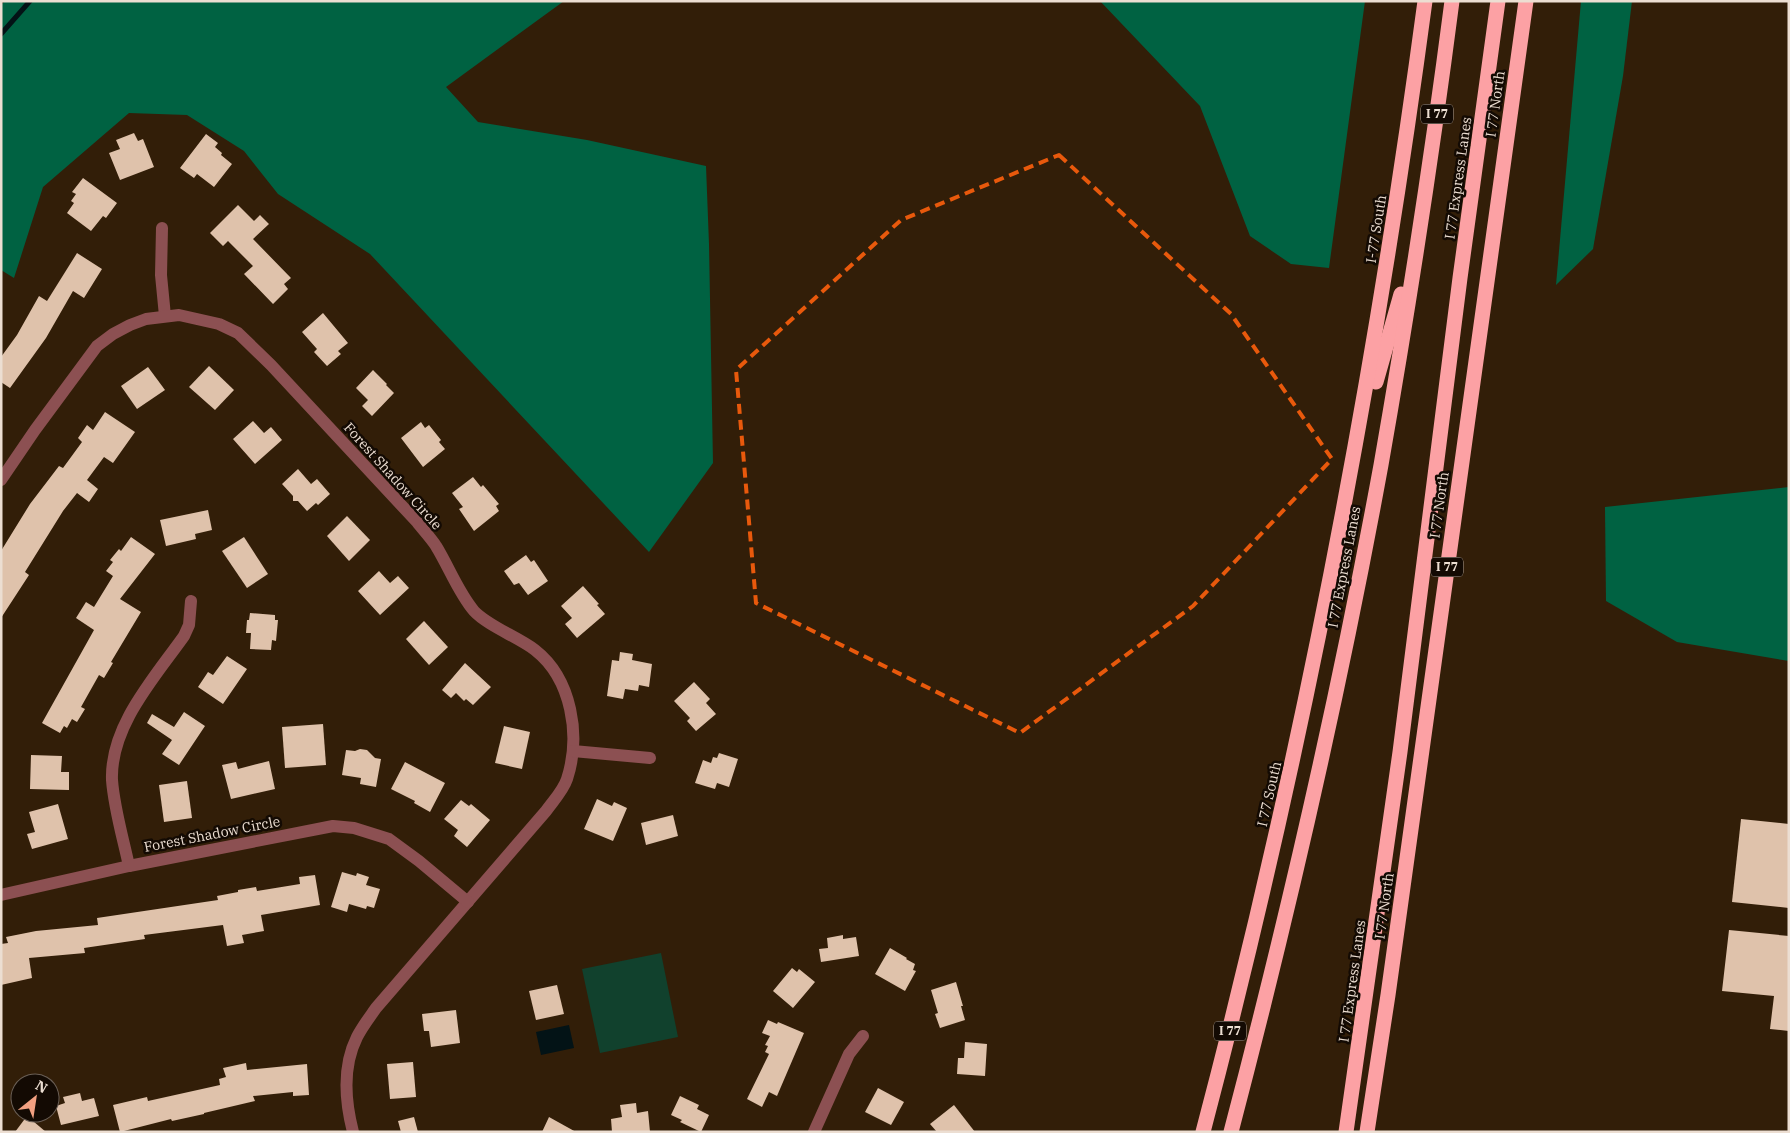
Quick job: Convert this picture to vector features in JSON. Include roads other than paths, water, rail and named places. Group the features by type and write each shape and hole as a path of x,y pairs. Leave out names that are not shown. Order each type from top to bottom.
{"highway":[{"name":"I-77 South","path":"1354,460 1394,222 1425,1"},
{"name":"I 77 Express Lanes","path":"1231,1132 1281,937 1334,702 1379,474 1420,226 1452,1"},
{"name":"I 77 Express Lanes","path":"1346,1132 1400,752 1460,278 1498,1"},
{"name":"I 77 North","path":"1367,1132 1388,995 1526,1"},
{"path":"1354,460 1420,226"},
{"name":"I 77 South","path":"1203,1132 1280,823 1354,460"}],"street":[{"path":"162,228 161,275 164,316"},
{"name":"Forest Shadow Circle","path":"1,480 35,430 98,346 113,334 146,319 164,316 179,315 219,324 238,333 271,365 417,522 435,545 456,584 475,612 536,651 560,683 571,710 573,731 573,751 566,780 546,811 376,1008 357,1037 351,1053 347,1074 346,1092 351,1131"},
{"path":"128,866 115,802 112,780 113,758 127,719 189,626 191,601"},
{"path":"573,751 650,758"},
{"name":"Forest Shadow Circle","path":"1,895 128,866 333,826 354,828 389,839 419,861 468,902"},
{"path":"814,1132 848,1054 863,1036"}],"waterway":[{"path":"1,34 30,1"}]}
